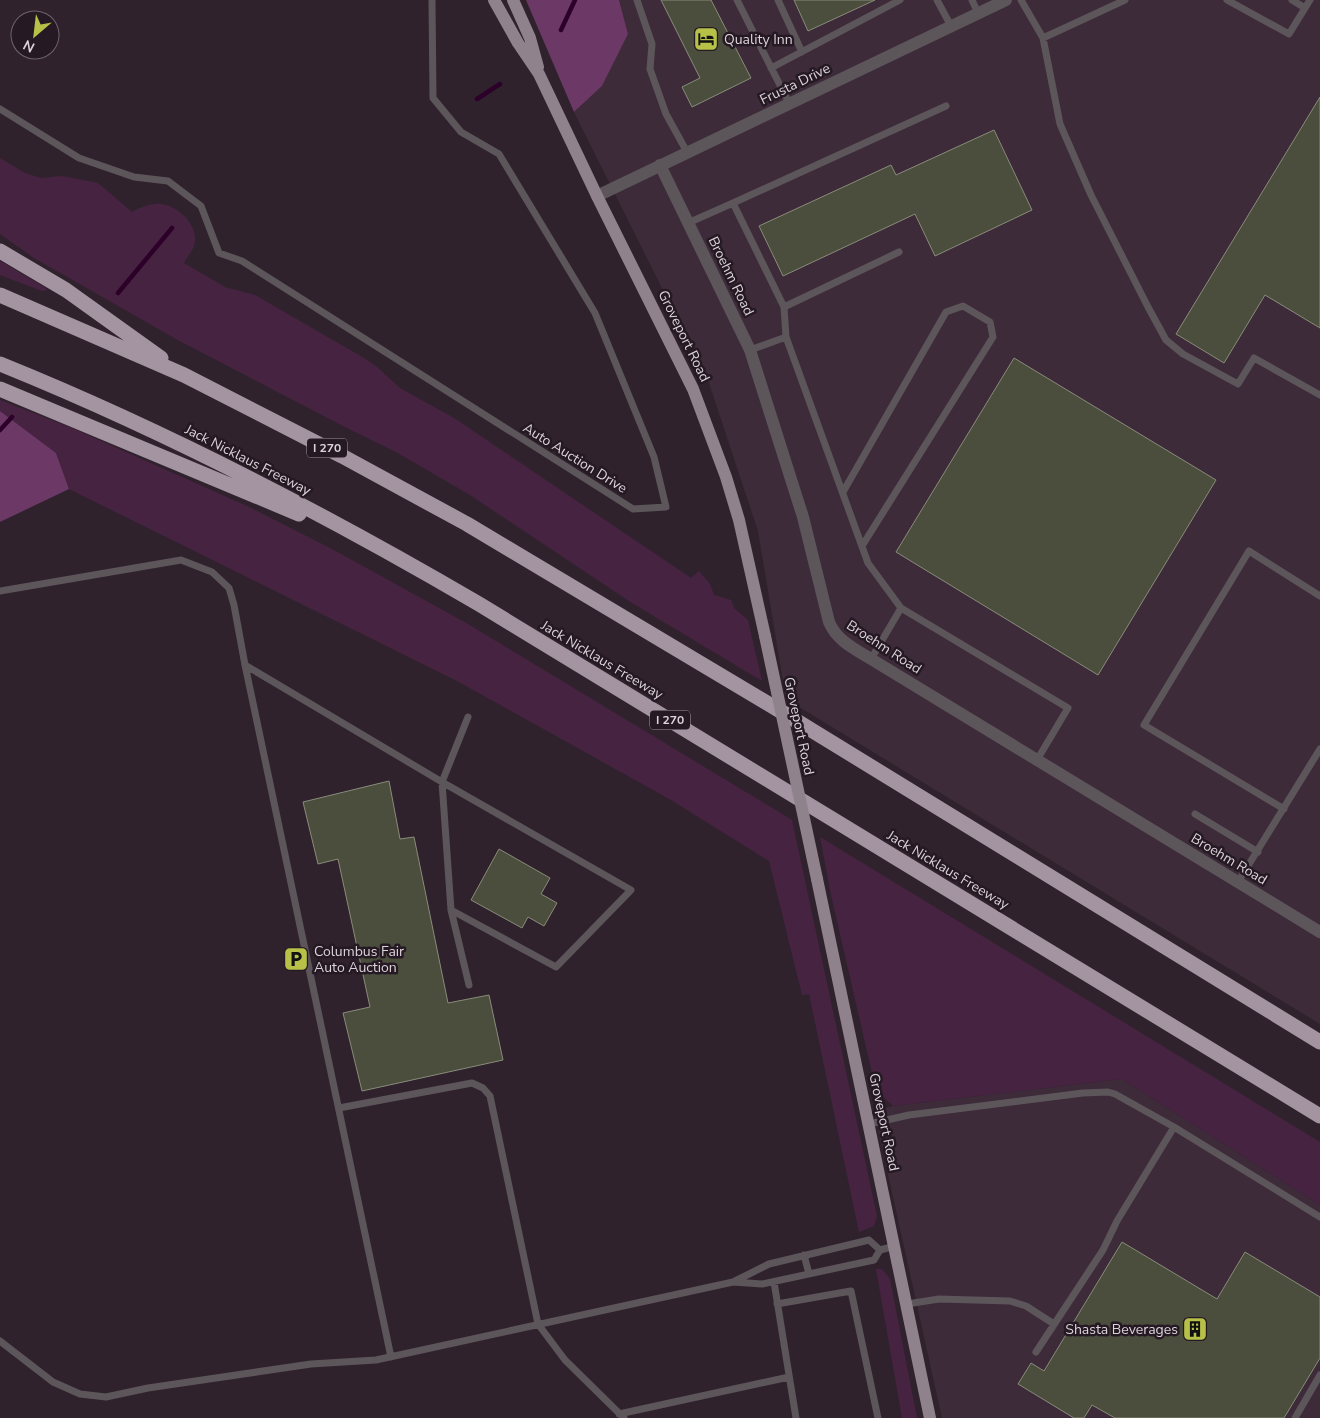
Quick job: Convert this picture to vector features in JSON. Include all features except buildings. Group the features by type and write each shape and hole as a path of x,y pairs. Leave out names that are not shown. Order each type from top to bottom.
{"highway":[{"path":"0,251 66,290 184,375"},
{"name":"I 270","path":"0,295 184,375 342,456 467,524 782,712 1320,1042"},
{"name":"Jack Nicklaus Freeway","path":"0,364 163,436 244,475 388,551 487,609 1320,1116"},
{"path":"0,389 388,551"}],"main road":[{"name":"Groveport Road","path":"494,0 518,43 539,74 597,196 674,349 693,389 726,477 741,527 765,636 930,1418"},
{"name":"Groveport Road","path":"513,0 530,38 539,74"}],"street":[{"name":"Frusta Drive","path":"597,196 1006,0"},
{"name":"Broehm Road","path":"660,165 750,350 804,518 829,622 834,632 841,639 871,659 1320,932"}],"lane":[{"name":"Auto Auction Drive","path":"0,109 79,158 134,177 168,181 201,206 219,253 242,261 633,509 666,507 654,457 595,313 499,154 461,132 433,98 432,0"},
{"path":"637,0 652,44 650,69 666,114 686,152"},
{"path":"737,0 789,103"},
{"path":"778,0 802,52"},
{"path":"772,68 900,0"},
{"path":"937,0 951,26"},
{"path":"972,0 978,13"},
{"path":"1022,0 1043,38 1060,124 1091,195 1166,340 1183,354 1238,384 1254,358 1320,395"},
{"path":"1043,38 1125,0"},
{"path":"1228,0 1289,34 1310,0"},
{"path":"1292,0 1305,8"},
{"path":"688,223 946,106"},
{"path":"733,203 784,307 786,337 868,562 901,608 1068,708 1038,760"},
{"path":"784,307 899,252"},
{"path":"843,492 946,312 963,306 990,322 993,337 862,546"},
{"path":"750,350 786,337"},
{"path":"1284,809 1144,725 1249,551 1320,596"},
{"path":"0,591 181,560 212,572 229,588 391,1357"},
{"path":"871,659 901,608"},
{"path":"245,665 442,782 631,890 556,967 451,910"},
{"path":"468,717 442,782 451,910 469,985"},
{"path":"1238,882 1320,749"},
{"path":"1195,814 1258,852"},
{"path":"339,1108 472,1083 483,1088 490,1096 538,1324 565,1360 621,1416 789,1377"},
{"path":"869,1124 908,1115 1102,1092 1115,1094 1174,1127 1320,1217"},
{"path":"1036,1352 1103,1250 1117,1221 1174,1127"},
{"path":"0,1341 53,1382 80,1394 106,1397 148,1388 311,1364 376,1360 734,1282 769,1264 869,1240 880,1250"},
{"path":"734,1282 762,1284 874,1260 880,1250 895,1246"},
{"path":"804,1255 809,1274"},
{"path":"774,1282 796,1418"},
{"path":"777,1304 851,1292 878,1418"},
{"path":"906,1304 939,1299 1010,1300 1026,1306 1054,1324"},
{"path":"1295,1418 1320,1375"}],"shaded area":[{"path":"526,0 619,0 628,34 602,86 574,112"},
{"path":"619,0 1320,0 1320,1024 786,699 758,531 708,380 574,112 602,86 628,34"},
{"path":"0,158 25,173 41,178 62,176 98,183 132,212 139,208 158,204 175,209 187,219 194,232 194,246 184,263 225,287 255,295 364,358 400,388 454,418 691,578 699,571 710,584 714,595 731,600 734,608 748,620 762,681 632,603 470,495 396,452 174,338 34,258 0,234"},
{"path":"0,261 47,290 42,291 0,275"},
{"path":"0,400 72,428 247,506 332,549 468,624 792,820 877,1216 874,1226 859,1232 809,994 802,995 769,861 671,800 459,682 69,489 56,453 0,411"},
{"path":"0,411 56,453 69,489 0,522"},
{"path":"820,837 1320,1142 1320,1205 1122,1079 893,1106 876,1090 831,895"},
{"path":"1122,1079 1320,1205 1320,1418 942,1418 874,1111 893,1106"},
{"path":"876,1269 882,1269 890,1279 917,1418 902,1418"}],"waterway":[{"path":"561,30 575,0"},
{"path":"477,99 500,84"},
{"path":"118,293 172,228"},
{"path":"0,430 12,417"}],"place":[{"name":"Quality Inn","path":"706,39"},
{"name":"Columbus Fair Auto Auction","path":"296,959"},
{"name":"Shasta Beverages","path":"1195,1329"}]}
